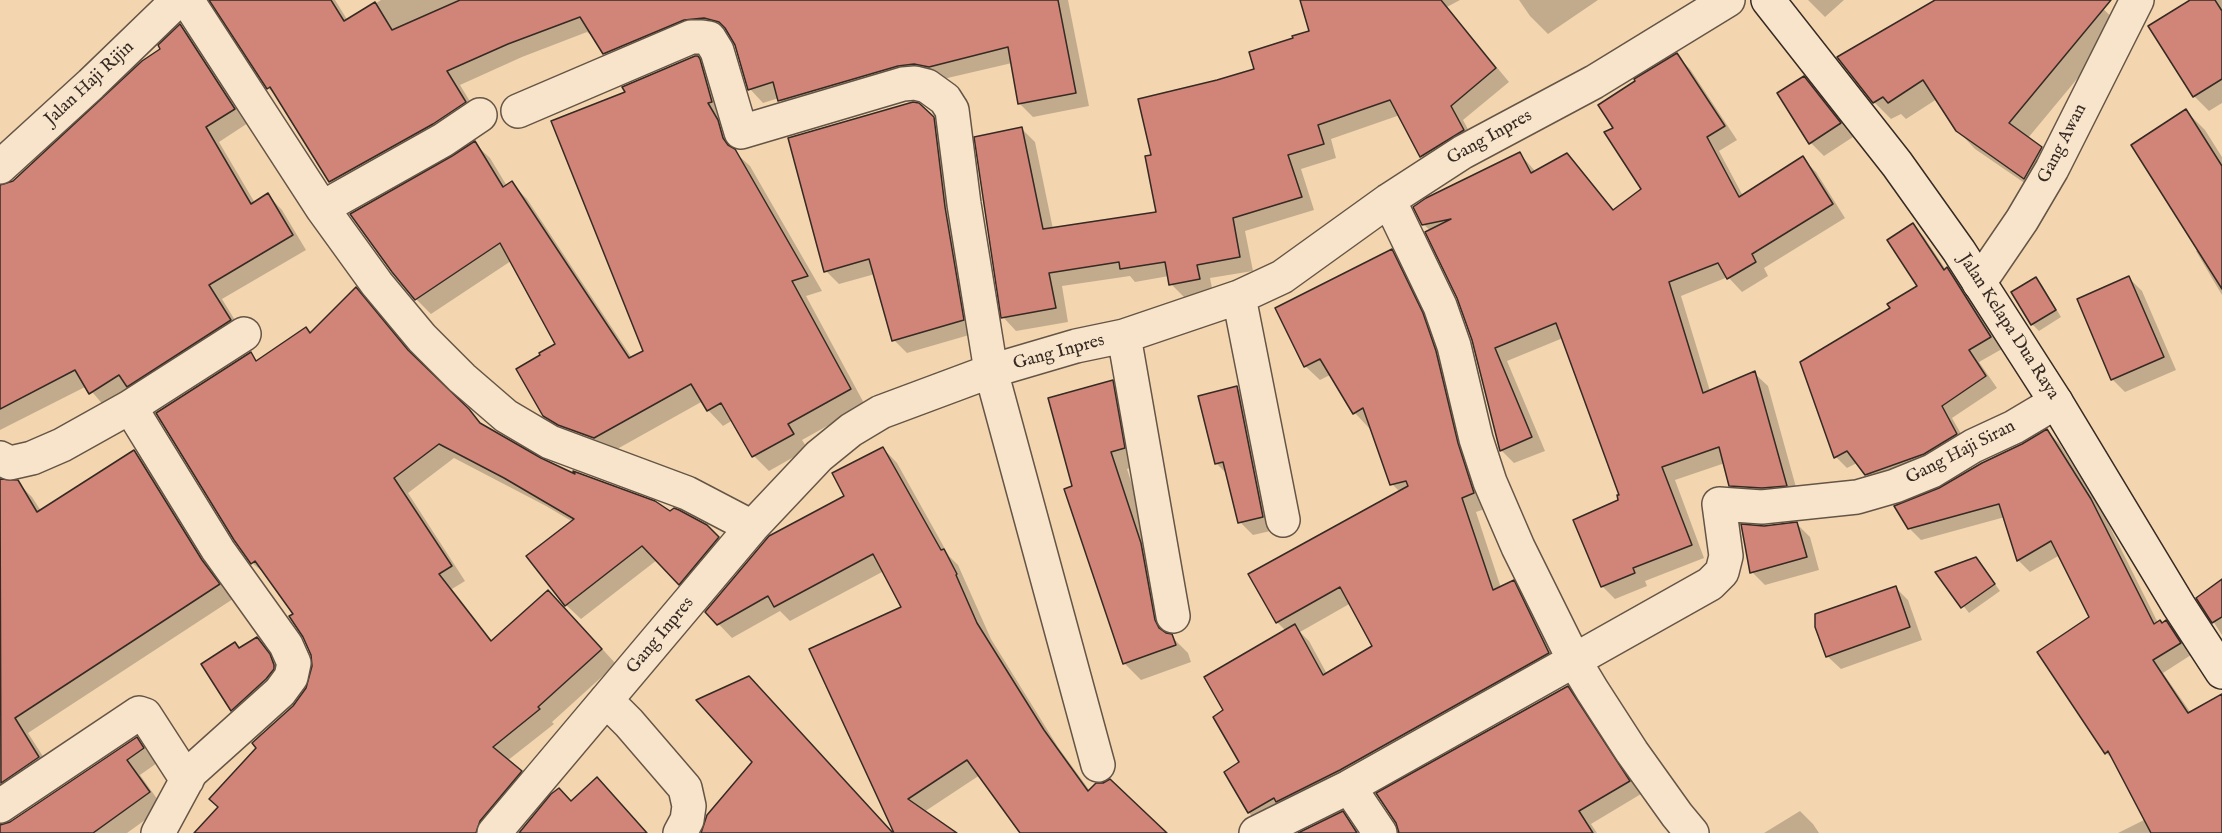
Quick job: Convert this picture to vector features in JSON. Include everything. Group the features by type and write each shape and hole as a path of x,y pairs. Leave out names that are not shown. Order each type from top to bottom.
{"street":[{"name":"Gang Inpres","path":"494,833 752,526 819,456 850,430 880,412 991,371 1076,346 1124,336 1239,297 1282,277 1389,200 1463,152 1594,82 1728,0"},
{"name":"Jalan Kelapa Dua Raya","path":"1768,0 1897,164 1937,219 2056,402 2179,606 2222,672"},
{"name":"Gang Awan","path":"1979,283 2022,220 2052,169 2137,0"},
{"path":"169,4 377,284 422,338 462,378 506,416 550,442 687,493 752,526"},
{"name":"Jalan Haji Rijin","path":"0,167 92,84 169,4"},
{"path":"518,111 691,37 708,38 714,45 741,132 915,82 927,86 945,99 952,110 964,204 991,371 1098,765"},
{"path":"322,208 443,140 480,115"},
{"path":"1389,200 1440,306 1454,346 1476,439 1490,482 1518,547 1574,660 1632,752 1692,833"},
{"path":"1239,297 1283,520"},
{"path":"0,458 10,463 32,458 62,444 130,407 244,334"},
{"path":"1124,336 1173,616"},
{"name":"Gang Haji Siran","path":"1574,660 1710,584 1722,572 1726,556 1719,504 1762,507 1857,497 1895,486 1932,471 1973,446 2014,427 2056,402"},
{"path":"130,407 212,541 286,645 294,663 291,677 280,692 191,772 158,833"},
{"path":"1256,833 1349,787 1574,660"},
{"path":"606,700 685,788 689,807 687,820 680,833"},
{"path":"0,806 140,713 145,715 187,780"},
{"path":"1349,787 1380,833"}],"building":[{"path":"209,0 331,0 344,21 375,2 392,30 460,0 1058,0 1076,93 1018,104 1008,47 929,67 914,64 898,66 778,101 773,82 748,90 735,45 719,22 704,18 684,20 603,54 580,17 508,44 447,71 466,102 433,124 329,182 270,87 267,89"},
{"path":"1300,0 1441,0 1496,68 1451,106 1464,130 1420,157 1390,100 1318,125 1324,144 1288,155 1302,197 1233,218 1240,257 1197,265 1200,279 1169,285 1165,262 1120,269 1119,262 1049,273 1056,308 1001,318 974,137 1022,127 1043,229 1156,212 1145,156 1151,155 1138,99 1254,69 1249,52 1309,31"},
{"path":"1935,0 2111,0 2009,123 2042,147 2024,179 1956,131 1923,80 1888,103 1883,97 1873,103 1837,57"},
{"path":"2190,0 2215,0 2222,11 2222,79 2193,97 2148,26"},
{"path":"180,24 235,109 206,127 251,204 268,193 293,235 209,285 231,320 127,387 119,375 89,394 75,370 0,409 0,185 13,181 142,61 160,49 158,45"},
{"path":"1677,53 1725,126 1707,137 1739,197 1803,156 1833,204 1752,254 1756,262 1727,279 1718,263 1669,282 1703,393 1755,371 1787,486 1762,488 1729,486 1719,447 1662,467 1692,545 1633,568 1635,573 1601,587 1573,520 1618,500 1617,495 1619,495 1556,323 1495,348 1532,437 1500,451 1472,340 1457,298 1425,232 1451,219 1422,225 1413,207 1426,198 1520,152 1531,173 1567,153 1613,210 1641,189 1604,132 1613,128 1598,105 1635,81 1634,79"},
{"path":"695,56 700,59 712,102 708,103 718,120 723,138 735,149 808,276 792,281 851,389 788,424 794,434 752,457 721,403 707,411 691,384 594,438 558,425 543,416 516,369 555,344 500,243 415,300 350,214 475,141 503,187 512,181 629,358 643,351 551,121 625,92 622,87"},
{"path":"1804,76 1841,123 1809,144 1777,93"},
{"path":"913,102 919,103 934,117 945,207 964,320 892,341 869,259 824,272 788,138"},
{"path":"2186,109 2222,166 2222,289 2131,145"},
{"path":"1913,223 1944,270 1947,267 1991,337 1969,350 1986,376 1942,406 1957,434 1924,454 1865,475 1847,451 1834,458 1800,362 1890,308 1887,304 1917,286 1887,240"},
{"path":"1392,249 1423,313 1436,351 1458,443 1474,493 1462,498 1493,590 1514,580 1549,653 1340,770 1276,802 1274,798 1248,813 1224,772 1239,762 1213,717 1223,710 1204,677 1295,624 1323,675 1372,646 1340,587 1276,623 1248,574 1408,486 1406,481 1390,485 1363,408 1353,414 1320,359 1304,367 1275,308"},
{"path":"2129,276 2164,357 2111,380 2077,299"},
{"path":"2036,277 2056,310 2031,325 2011,292"},
{"path":"356,287 408,350 469,409 480,423 541,458 575,474 573,471 655,501 670,511 674,508 679,510 707,525 719,537 679,585 642,546 565,606 526,556 574,519 504,478 439,444 394,478 452,566 439,574 491,641 548,590 602,649 538,707 540,709 493,747 522,771 480,821 476,833 194,833 218,807 209,799 256,748 252,743 293,706 306,688 312,666 311,655 303,637 289,616 293,614 255,561 251,564 234,540 156,413 251,352 256,361 306,327 310,333"},
{"path":"1113,380 1125,448 1111,452 1141,543 1155,620 1159,628 1172,634 1176,645 1123,664 1064,489 1072,486 1048,398"},
{"path":"1237,386 1263,517 1238,523 1223,462 1215,464 1198,396"},
{"path":"2047,429 2091,499 2154,624 2160,620 2162,623 2166,620 2181,643 2153,660 2188,713 2222,694 2222,833 2151,833 2108,751 2105,754 2037,652 2089,617 2051,541 2017,561 1999,504 1908,529 1894,506 1939,488"},
{"path":"883,447 941,550 944,549 977,623 1044,730 1088,791 1096,783 1103,783 1110,779 1167,833 1020,833 967,760 908,799 957,833 894,833 809,649 901,607 873,554 774,607 768,596 717,625 705,612 769,536 844,496 832,473"},
{"path":"134,450 202,560 220,584 15,718 39,757 1,783 0,479 18,480 37,512"},
{"path":"1797,522 1807,557 1750,573 1741,524 1764,526"},
{"path":"1976,557 1995,584 1961,608 1935,572"},
{"path":"2222,579 2222,617 2212,623 2196,598"},
{"path":"1896,586 1910,627 1826,657 1815,627 1815,614"},
{"path":"257,637 270,654 274,669 231,711 201,664 235,642 239,648"},
{"path":"749,676 893,833 701,833 707,815 752,762 696,700"},
{"path":"1568,686 1630,781 1579,811 1593,833 1399,833 1396,823 1376,793"},
{"path":"137,737 144,748 127,760 150,792 93,833 0,833 0,825 10,822"},
{"path":"597,777 647,833 519,833 551,794 559,788 571,801"},
{"path":"1343,811 1357,833 1298,833"}]}
